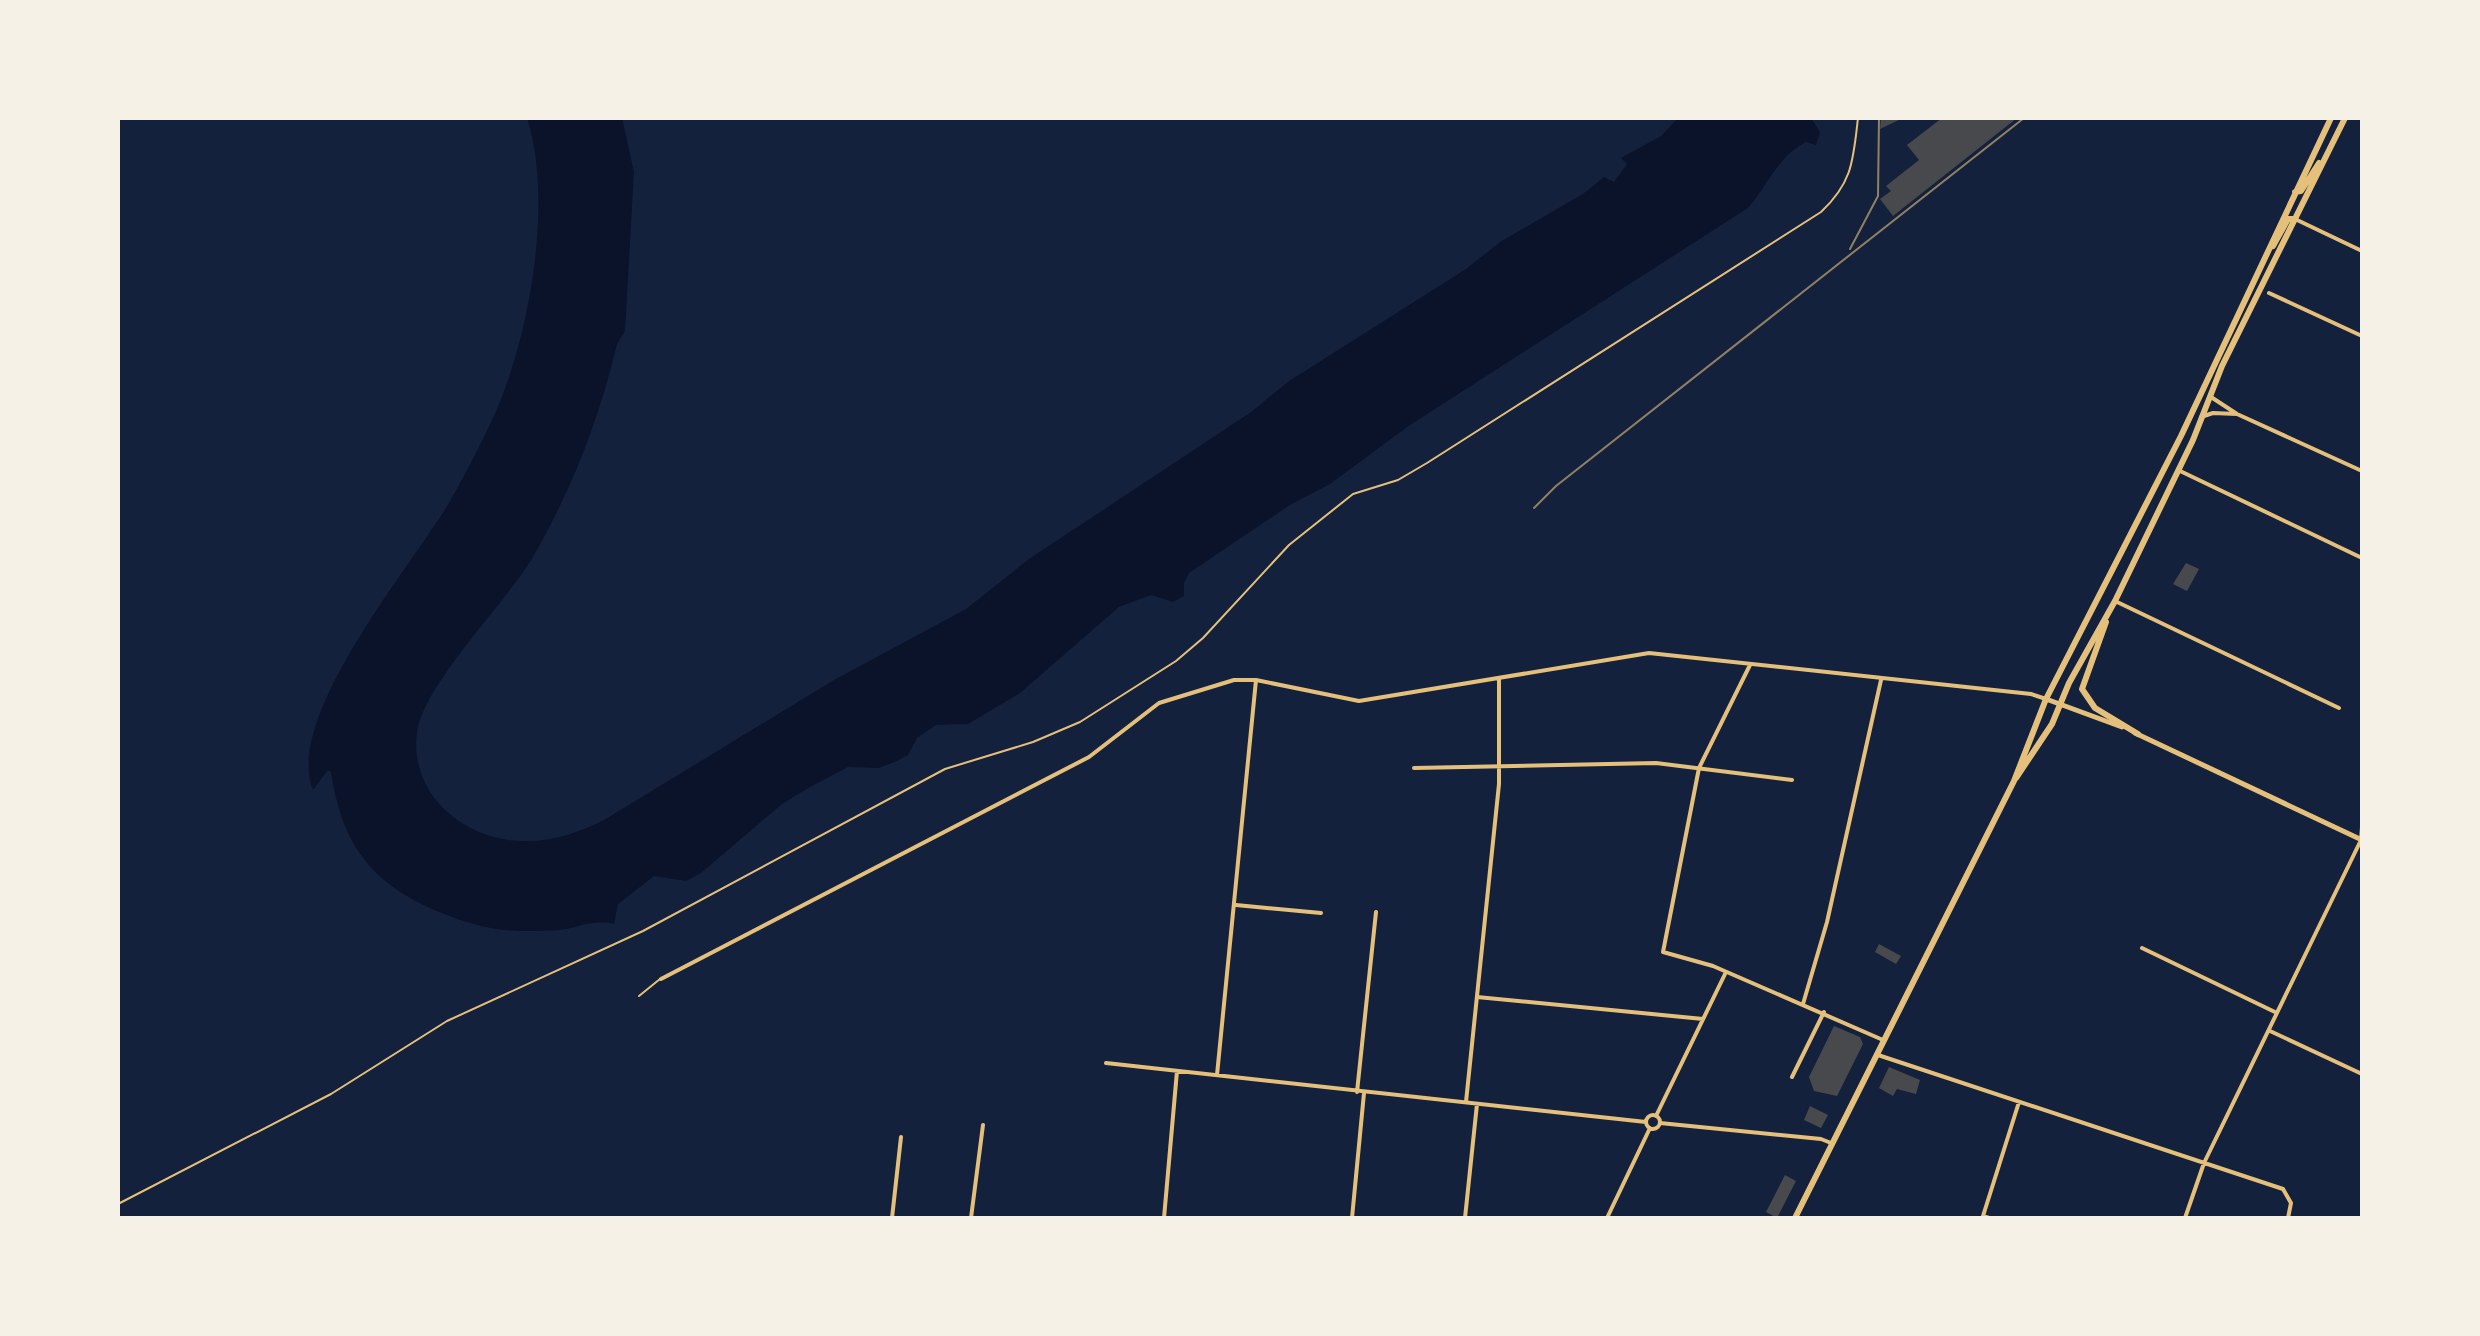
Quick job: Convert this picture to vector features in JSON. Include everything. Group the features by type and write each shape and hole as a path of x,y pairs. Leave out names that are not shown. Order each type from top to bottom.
{"main road":[{"path":"1798,1217 1831,1143 2014,781 2046,699 2200,393 2331,118"},
{"path":"2014,781 2031,760 2115,601 2178,470 2209,396 2345,118"},
{"path":"2295,192 2301,191 2314,167 2322,161"},
{"path":"2264,258 2288,219 2295,219"},
{"path":"2200,393 2209,396"},
{"path":"2109,610 2082,689 2095,708 2138,734"}],"street":[{"path":"2295,219 2362,251"},
{"path":"2269,293 2362,336"},
{"path":"2209,396 2237,414 2362,471"},
{"path":"2201,417 2213,413 2237,414"},
{"path":"2178,470 2362,558"},
{"path":"2115,601 2339,708"},
{"path":"661,979 1089,757 1159,703 1234,680 1256,680 1359,701 1638,653 2031,694 2138,734 2362,840"},
{"path":"1750,665 1699,768 1663,952 1726,972 1883,1040"},
{"path":"1466,1103 1500,766 1499,679"},
{"path":"1217,1075 1256,680"},
{"path":"1803,1004 1827,922 1881,680"},
{"path":"1414,768 1656,763 1792,780"},
{"path":"2185,1218 2204,1163 2362,840 2362,827"},
{"path":"1235,904 1321,913"},
{"path":"1357,1092 1376,912"},
{"path":"2142,948 2278,1013"},
{"path":"1656,1116 1726,972"},
{"path":"1477,997 1703,1019"},
{"path":"1792,1077 1824,1012"},
{"path":"2269,1031 2362,1074"},
{"path":"1876,1054 2283,1189 2291,1203 2288,1218"},
{"path":"1106,1063 1646,1122"},
{"path":"1164,1218 1177,1071"},
{"path":"1352,1218 1364,1093"},
{"path":"1989,1218 1983,1216 2019,1102"},
{"path":"1465,1218 1477,1104"},
{"path":"1646,1122 1649,1117 1656,1116"},
{"path":"1656,1116 1660,1123"},
{"path":"1646,1122 1650,1128"},
{"path":"1660,1123 1821,1139 1831,1143"},
{"path":"1650,1128 1656,1128 1660,1123"},
{"path":"971,1218 983,1125"},
{"path":"1607,1218 1650,1128"},
{"path":"892,1218 901,1137"}],"lane":[{"path":"639,996 661,979"}],"path":[{"path":"118,1204 331,1094 460,1014 643,931 945,769 1065,729 1150,680 1203,638 1289,545 1353,494 1398,480 1427,463 1807,222 1845,185 1853,159 1858,118"}],"water":[{"path":"527,118 622,118 634,172 625,331 617,344 583,454 533,557 449,668 423,714 417,733 417,755 422,776 445,810 480,832 501,839 522,841 564,836 604,820 834,680 966,609 1029,559 1251,412 1289,381 1466,269 1500,242 1583,194 1604,177 1614,182 1627,164 1621,158 1661,136 1678,118 1811,118 1820,132 1816,145 1806,142 1788,155 1748,208 1410,425 1330,484 1290,505 1189,573 1184,583 1184,596 1173,602 1151,595 1119,607 1020,693 968,724 936,725 917,738 908,755 897,761 879,768 848,767 810,787 782,804 701,873 686,881 654,876 618,904 614,924 524,931 487,927 452,917 426,906 384,880 355,846 345,825 331,772 328,770 313,790 309,759 317,723 334,683 383,600 450,501 505,388 526,312 538,230 535,152"}],"building":[{"path":"1881,118 1903,118 1880,129"},
{"path":"1942,118 2017,118 1893,216 1880,199 1891,191 1886,186 1919,160 1907,145"},
{"path":"2186,563 2199,569 2187,591 2173,584"},
{"path":"1879,944 1901,956 1896,964 1875,952"},
{"path":"1834,1026 1860,1037 1863,1044 1837,1096 1814,1091 1809,1077"},
{"path":"1889,1067 1920,1080 1916,1094 1897,1089 1893,1096 1879,1088"},
{"path":"1810,1106 1828,1115 1821,1128 1804,1120"},
{"path":"1785,1175 1796,1181 1777,1218 1766,1212"}],"tram line":[{"path":"1850,249 1878,196 1879,118"},
{"path":"1534,508 1556,486 2024,118"}]}
